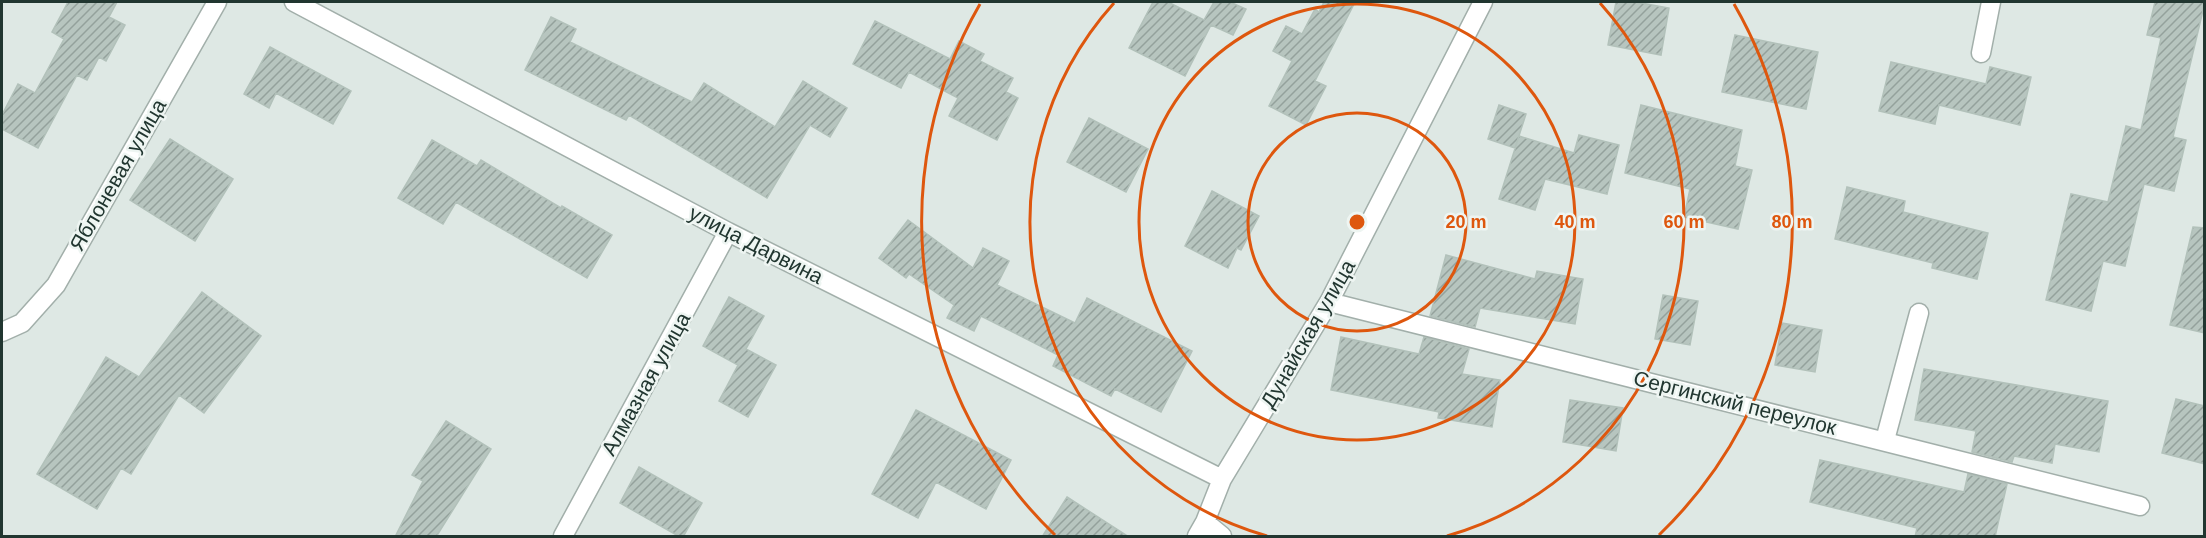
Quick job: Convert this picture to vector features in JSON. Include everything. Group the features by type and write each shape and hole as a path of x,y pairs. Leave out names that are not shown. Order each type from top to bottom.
{"street":[{"name":"Яблоневая улица","path":"2,332 22,323 56,285 217,2"},
{"name":"улица Дарвина","path":"294,2 728,232 1222,480"},
{"name":"Дунайская улица","path":"1201,529 1222,480 1329,302 1483,2"},
{"path":"1982,53 1991,2"},
{"name":"Алмазная улица","path":"563,537 728,232"},
{"name":"Сергинский переулок","path":"1329,302 1885,440 2140,506"},
{"path":"1885,440 1919,313"},
{"path":"1201,529 1222,537"}],"building":[{"path":"68,2 117,2 109,17 125,25 106,61 99,57 87,80 77,75 38,148 2,129 2,115 18,84 35,93 64,39 52,32"},
{"path":"1153,2 1168,2 1204,20 1214,2 1230,2 1246,9 1233,35 1211,25 1185,76 1129,48"},
{"path":"1324,2 1355,2 1315,81 1326,86 1306,125 1269,106 1292,61 1273,51 1286,26 1302,34 1315,9 1319,12"},
{"path":"1616,2 1636,2 1669,8 1661,55 1608,45"},
{"path":"2155,2 2205,2 2173,137 2186,140 2174,191 2144,184 2125,266 2103,261 2091,311 2046,300 2071,194 2108,202 2126,126 2141,130 2161,38 2147,35"},
{"path":"551,17 576,29 570,42 692,102 704,83 775,127 803,81 847,108 830,137 810,125 767,198 629,115 626,120 525,70"},
{"path":"875,21 950,59 959,41 984,54 980,61 1013,78 1006,92 1018,98 997,140 949,116 958,98 909,72 901,88 853,64"},
{"path":"1735,35 1818,52 1806,109 1722,92"},
{"path":"270,47 351,91 333,124 276,93 269,108 244,94"},
{"path":"1891,62 1986,84 1990,67 2031,77 2020,125 1939,105 1935,124 1879,111"},
{"path":"1499,105 1526,114 1515,148 1488,139"},
{"path":"1641,105 1742,130 1735,166 1752,170 1738,229 1684,217 1690,189 1625,173"},
{"path":"1089,118 1148,149 1126,192 1067,162"},
{"path":"1579,135 1619,145 1607,194 1545,179 1535,210 1499,199 1519,136 1574,153"},
{"path":"170,139 233,179 195,241 130,200"},
{"path":"432,140 477,166 481,160 561,208 562,206 612,235 587,278 456,202 443,224 398,198"},
{"path":"1847,187 1905,201 1903,212 1988,233 1977,279 1932,268 1933,263 1835,239"},
{"path":"1212,191 1259,216 1241,250 1237,248 1228,268 1185,246"},
{"path":"908,220 973,268 983,248 1009,261 997,285 1075,323 1087,298 1192,351 1161,412 1115,389 1111,396 1053,366 1058,355 981,316 974,331 947,318 954,305 909,274 906,278 879,258"},
{"path":"2193,227 2205,228 2205,333 2170,325"},
{"path":"1446,255 1535,279 1537,271 1583,279 1575,324 1480,308 1475,327 1430,316"},
{"path":"202,292 261,336 204,413 179,395 131,474 121,468 97,509 37,474 106,357 139,377"},
{"path":"1663,295 1698,301 1690,345 1655,339"},
{"path":"729,297 764,316 746,349 776,365 748,417 719,401 738,365 703,346"},
{"path":"1782,323 1822,330 1815,372 1775,365"},
{"path":"1341,337 1419,354 1424,337 1469,349 1462,374 1500,380 1492,427 1438,418 1439,412 1331,390"},
{"path":"1924,369 2108,401 2099,452 2055,444 2052,463 2014,456 2012,462 1972,452 1976,431 1915,420"},
{"path":"2176,399 2205,406 2205,464 2162,453"},
{"path":"1570,400 1623,408 1616,451 1563,442"},
{"path":"916,410 1011,460 986,509 936,482 918,518 872,494"},
{"path":"446,421 491,449 436,537 395,537 423,481 412,475"},
{"path":"1820,460 1964,492 1968,474 2007,484 1995,537 1915,537 1917,528 1810,502"},
{"path":"639,467 702,503 683,537 620,503"},
{"path":"1067,497 1129,537 1042,537"}]}
